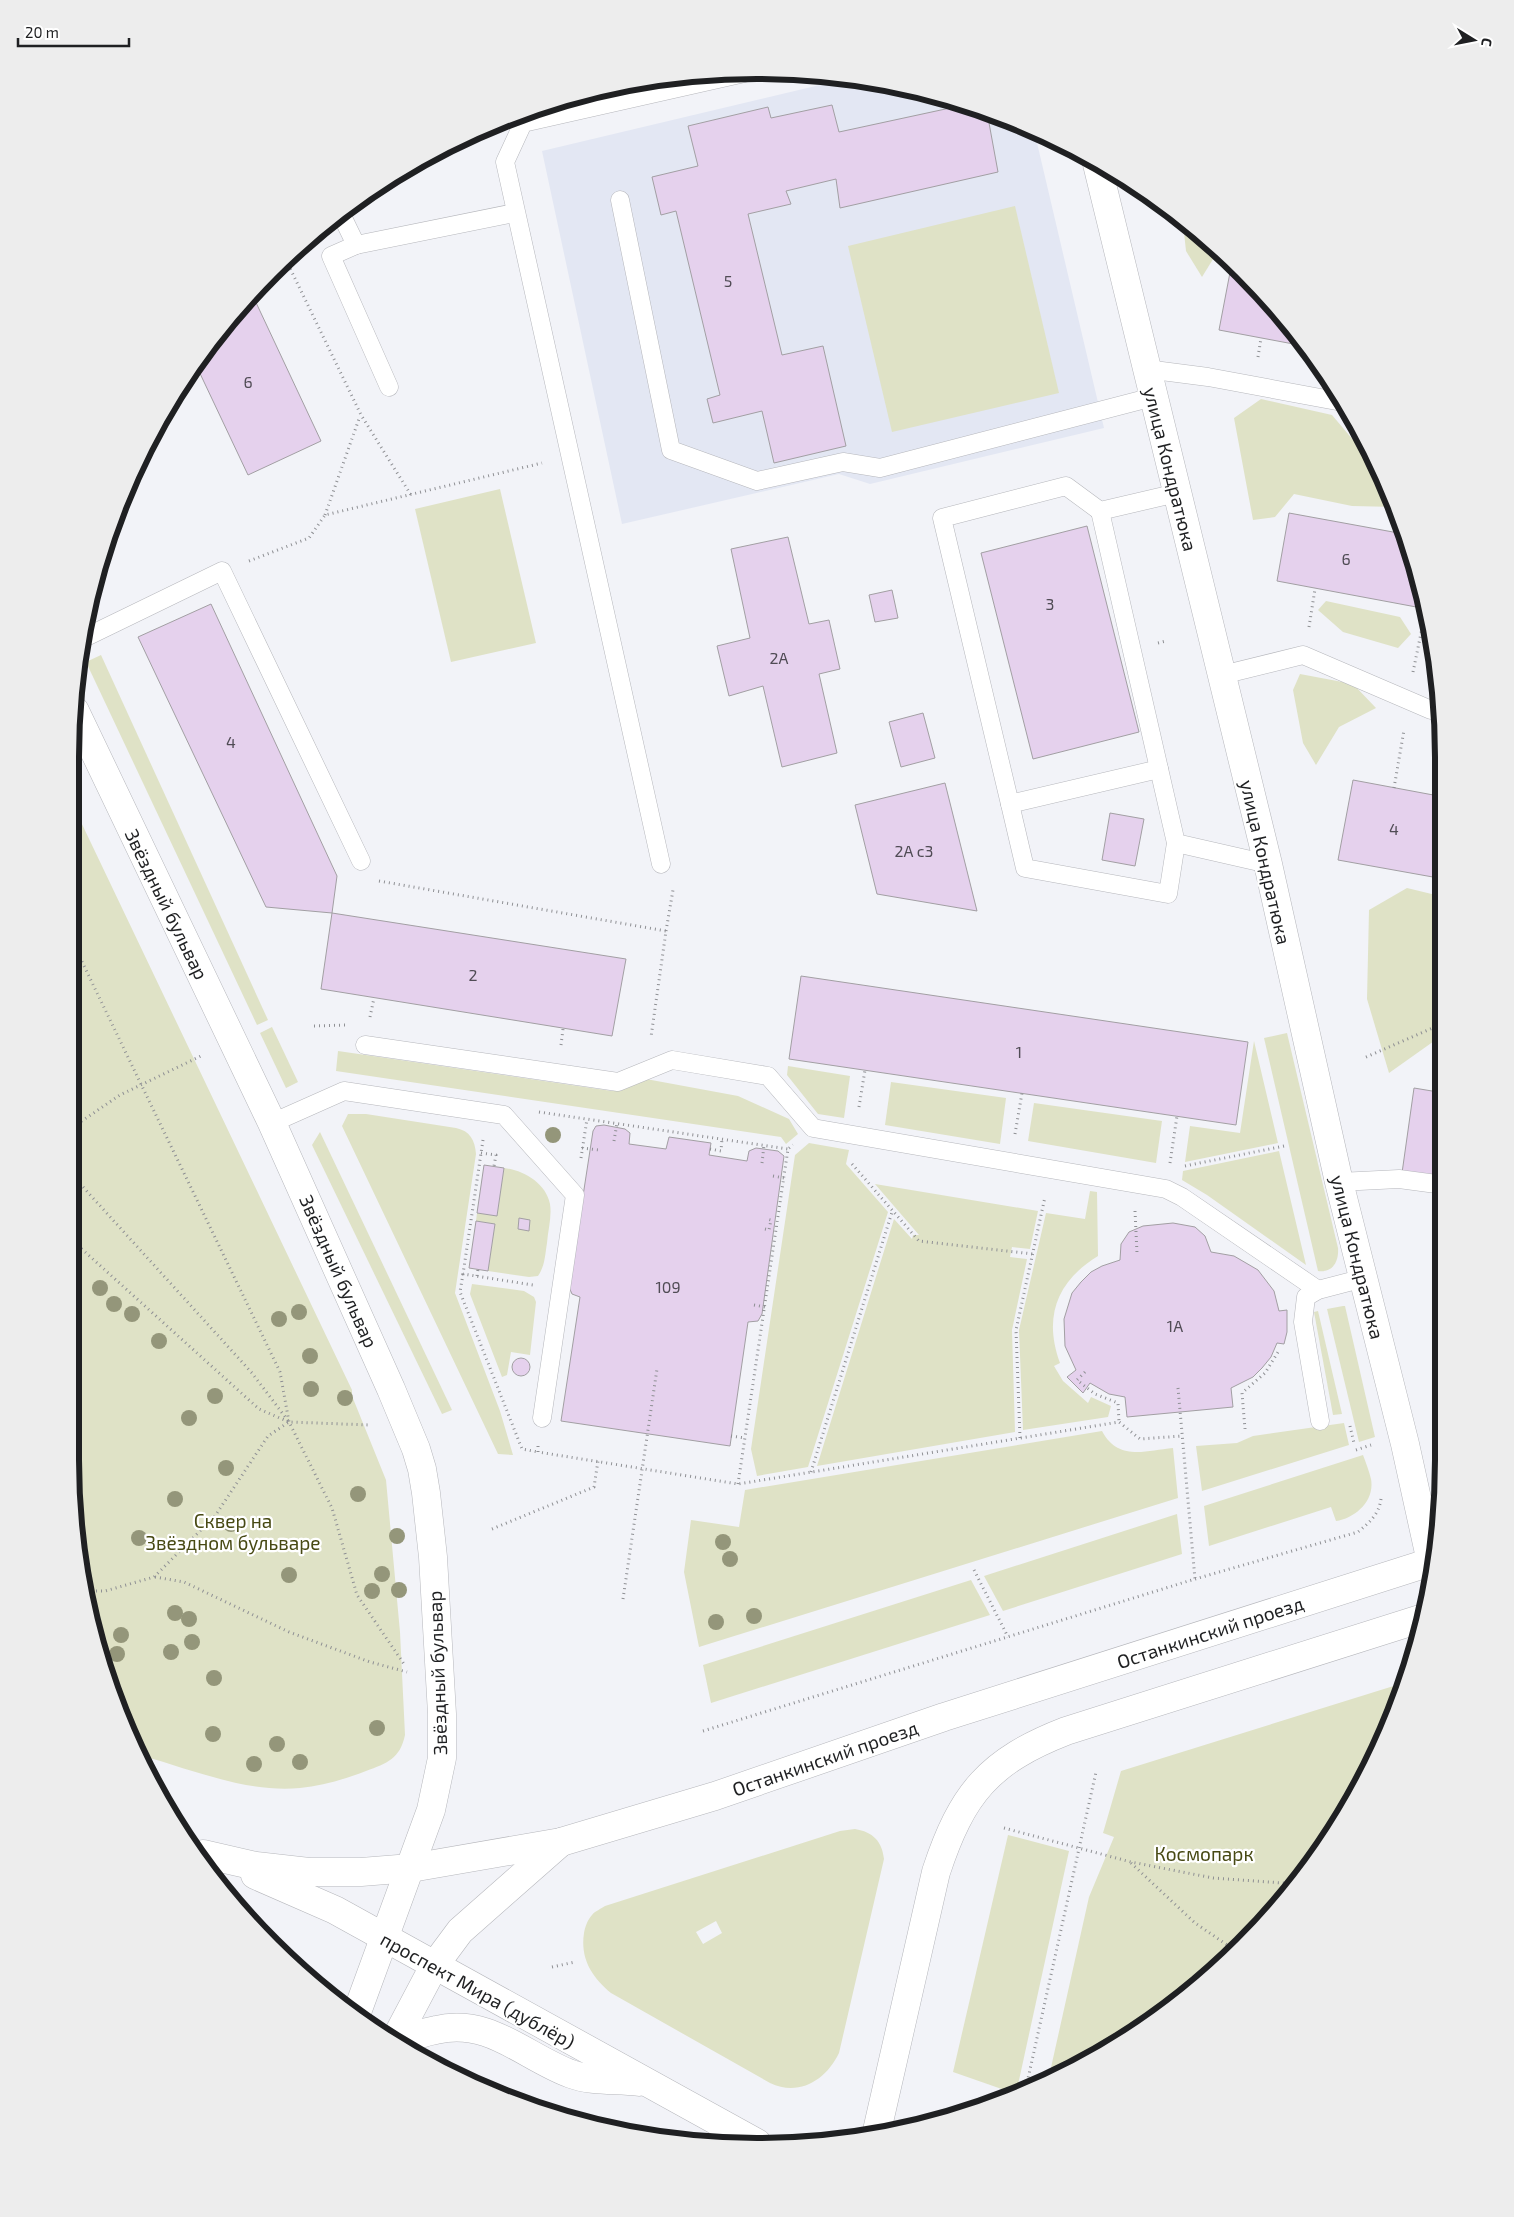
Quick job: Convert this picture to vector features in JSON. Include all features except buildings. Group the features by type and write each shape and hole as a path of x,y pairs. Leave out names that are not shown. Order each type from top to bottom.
{"main road":[{"name":"улица Кондратюка","path":"1099,172 1268,864 1339,1182 1429,1546"},
{"name":"Звёздный бульвар","path":"80,720 272,1123 416,1449 426,1493 433,1567 442,1714 442,1758 431,1810 358,2008"},
{"name":"Останкинский проезд","path":"205,1854 256,1866 309,1872 361,1872 411,1868 561,1842 714,1796 944,1717 1427,1564"},
{"path":"878,2127 936,1872 949,1834 965,1804 991,1772 1016,1753 1066,1730 1416,1620"},
{"path":"398,2035 434,1966 460,1931 561,1842"},
{"name":"проспект Мира (дублёр)","path":"206,1855 335,1910 748,2138"},
{"path":"408,2041 422,2033 440,2028 475,2029 502,2038 569,2074 653,2085"}],"lane":[{"path":"661,864 504,162 523,123 714,80"},
{"path":"620,200 671,450 757,481 843,462 880,468 1153,397"},
{"path":"389,387 331,256 356,244 514,213"},
{"path":"344,219 356,244"},
{"path":"1146,369 1208,377 1333,400"},
{"path":"1066,486 1100,510 1159,769 1176,844 1168,894 1025,868 942,518 1066,486"},
{"path":"1100,510 1177,493"},
{"path":"90,635 222,571 360,861"},
{"path":"1222,675 1303,655 1434,710"},
{"path":"1010,804 1159,769"},
{"path":"1176,844 1268,864"},
{"path":"365,1045 618,1082 672,1060 768,1076 813,1128 1166,1189 1182,1197 1318,1290"},
{"path":"272,1123 344,1091 495,1114 575,1195 542,1418"},
{"path":"1339,1182 1400,1179 1435,1184"},
{"path":"1320,1422 1303,1322 1303,1309 1306,1297 1318,1290 1364,1278"}],"path":[{"path":"289,266 361,415 411,495"},
{"path":"1256,365 1261,338"},
{"path":"247,562 309,538 325,515 361,415"},
{"path":"325,515 570,456"},
{"path":"1309,629 1316,589"},
{"path":"1413,674 1422,627"},
{"path":"1394,788 1405,726"},
{"path":"360,861 378,881 666,931"},
{"path":"651,1042 672,896"},
{"path":"79,956 280,1372 289,1422"},
{"path":"369,1023 374,998"},
{"path":"314,1026 348,1024"},
{"path":"1366,1057 1435,1027"},
{"path":"560,1052 563,1028"},
{"path":"199,1046 207,1064"},
{"path":"79,1123 120,1095 203,1055"},
{"path":"865,1070 851,1162 892,1212 919,1241 1033,1254"},
{"path":"1011,1162 1022,1093"},
{"path":"738,1484 788,1149 526,1110 495,1114 481,1153 460,1292 522,1449 738,1484 1120,1422"},
{"path":"1166,1189 1176,1116"},
{"path":"614,1141 617,1123"},
{"path":"710,1149 721,1151 722,1139"},
{"path":"762,1163 764,1146"},
{"path":"1169,1169 1284,1146"},
{"path":"582,1148 599,1150"},
{"path":"481,1153 496,1155 494,1166"},
{"path":"773,1176 784,1178"},
{"path":"79,1183 252,1373 289,1422 332,1508 358,1595 410,1673"},
{"path":"1137,1253 1134,1214 1140,1183"},
{"path":"811,1472 892,1212"},
{"path":"1020,1438 1016,1330 1042,1212"},
{"path":"765,1229 769,1230 771,1220 766,1220"},
{"path":"770,1225 777,1226"},
{"path":"79,1247 259,1409 289,1422 365,1426 376,1423"},
{"path":"477,1276 478,1269"},
{"path":"463,1274 561,1289"},
{"path":"754,1305 765,1307"},
{"path":"1245,1429 1242,1393 1265,1373 1279,1349"},
{"path":"623,1598 657,1369"},
{"path":"1085,1372 1077,1380 1095,1394 1118,1403 1120,1422 1140,1439 1182,1436"},
{"path":"1178,1388 1195,1579"},
{"path":"538,1452 542,1418"},
{"path":"154,1577 215,1516 268,1436 289,1422"},
{"path":"1350,1426 1354,1444"},
{"path":"731,1436 745,1438"},
{"path":"1356,1450 1372,1445 1374,1452"},
{"path":"492,1529 594,1487 598,1461"},
{"path":"703,1731 1195,1579 1358,1532 1373,1520 1380,1507 1383,1492"},
{"path":"974,1570 1008,1637"},
{"path":"92,1591 105,1591 154,1577 184,1582 289,1632 370,1662 410,1673"},
{"path":"410,1663 410,1673"},
{"path":"1027,2082 1096,1772"},
{"path":"1004,1828 1130,1862 1213,1878 1287,1883"},
{"path":"1130,1862 1195,1923 1230,1947"},
{"path":"552,1967 575,1962"}],"shaded area":[{"path":"828,83 889,92 933,102 1017,130 1036,139 1104,428 870,484 839,474 622,524 542,151"}],"green space":[{"path":"1015,206 1059,393 892,432 848,246"},
{"path":"1184,230 1215,257 1202,277 1186,251"},
{"path":"1261,399 1332,415 1361,449 1388,507 1352,506 1294,494 1275,517 1253,520 1234,418"},
{"path":"500,489 536,643 451,662 415,509"},
{"path":"1326,601 1400,617 1411,634 1398,648 1343,632 1318,610"},
{"path":"101,655 268,1020 257,1025 86,662"},
{"path":"1300,674 1353,684 1376,708 1339,727 1316,765 1303,743 1293,690"},
{"name":"Сквер на Звёздном бульваре","path":"79,818 352,1390 352,1396 386,1480 400,1632 405,1735 400,1750 392,1759 374,1768 317,1786 280,1789 240,1784 148,1757 130,1720 102,1636 85,1549 80,1504 79,1460"},
{"path":"1407,888 1435,895 1435,1040 1389,1073 1367,999 1369,910"},
{"path":"272,1027 298,1082 286,1088 260,1033"},
{"path":"1287,1033 1338,1248 1336,1262 1331,1268 1323,1271 1318,1271 1264,1038"},
{"path":"1254,1041 1278,1143 1185,1162 1190,1126 1240,1133"},
{"path":"338,1051 612,1091 646,1079 738,1096 789,1119 798,1134 786,1144 781,1137 336,1071"},
{"path":"788,1066 850,1076 844,1118 818,1114 787,1075"},
{"path":"891,1082 1006,1098 1000,1144 885,1125"},
{"path":"1034,1103 1162,1121 1156,1163 1028,1141"},
{"path":"348,1114 366,1114 461,1129 473,1140 476,1154 455,1293 500,1411 513,1455 498,1454 342,1126"},
{"path":"320,1132 452,1410 442,1414 312,1145"},
{"path":"809,1143 849,1150 846,1164 888,1212 808,1467 757,1476 751,1449 795,1155"},
{"path":"1279,1151 1306,1265 1207,1195 1182,1180 1183,1171"},
{"path":"504,1168 519,1172 533,1179 548,1197 550,1224 544,1260 538,1276 529,1277 488,1271 495,1224 476,1221 477,1213 497,1216"},
{"path":"875,1184 1038,1211 1030,1249 1012,1247 1010,1257 1027,1259 1012,1330 1015,1432 817,1466 894,1219 912,1239 913,1235 919,1235"},
{"path":"1090,1191 1097,1192 1098,1256 1072,1277 1063,1289 1057,1302 1053,1330 1060,1363 1054,1366 1063,1381 1088,1403 1091,1397 1111,1406 1108,1417 1023,1430 1019,1330 1046,1213 1085,1219"},
{"path":"472,1284 524,1291 534,1297 536,1302 530,1355 511,1352 507,1375 502,1377 470,1294"},
{"path":"1345,1306 1375,1437 1359,1442 1327,1309"},
{"path":"1318,1311 1342,1414 1333,1415 1314,1312"},
{"path":"1344,1423 1349,1445 1202,1491 1196,1446 1237,1443 1253,1436"},
{"path":"1102,1431 1116,1447 1124,1450 1142,1452 1173,1448 1178,1498 699,1647 684,1572 691,1520 739,1527 745,1490"},
{"path":"1363,1455 1371,1479 1370,1494 1362,1507 1350,1516 1336,1521 1331,1507 1209,1546 1204,1506"},
{"path":"1177,1514 1182,1554 1003,1611 984,1576"},
{"path":"971,1580 990,1615 711,1703 703,1665"},
{"name":"Космопарк","path":"1396,1685 1384,1720 1344,1799 1321,1837 1267,1907 1237,1940 1170,1998 1134,2024 1050,2071 1089,1897 1114,1837 1103,1833 1121,1771"},
{"path":"855,1829 872,1835 879,1842 884,1859 839,2053 827,2071 810,2083 801,2087 791,2088 770,2083 611,1993 598,1981 589,1967 583,1942 585,1928 593,1914 605,1906 840,1831","holes":["716,1921 722,1933 703,1944 696,1932"]},
{"path":"1008,1835 1069,1851 1018,2087 1007,2091 953,2072"}]}
